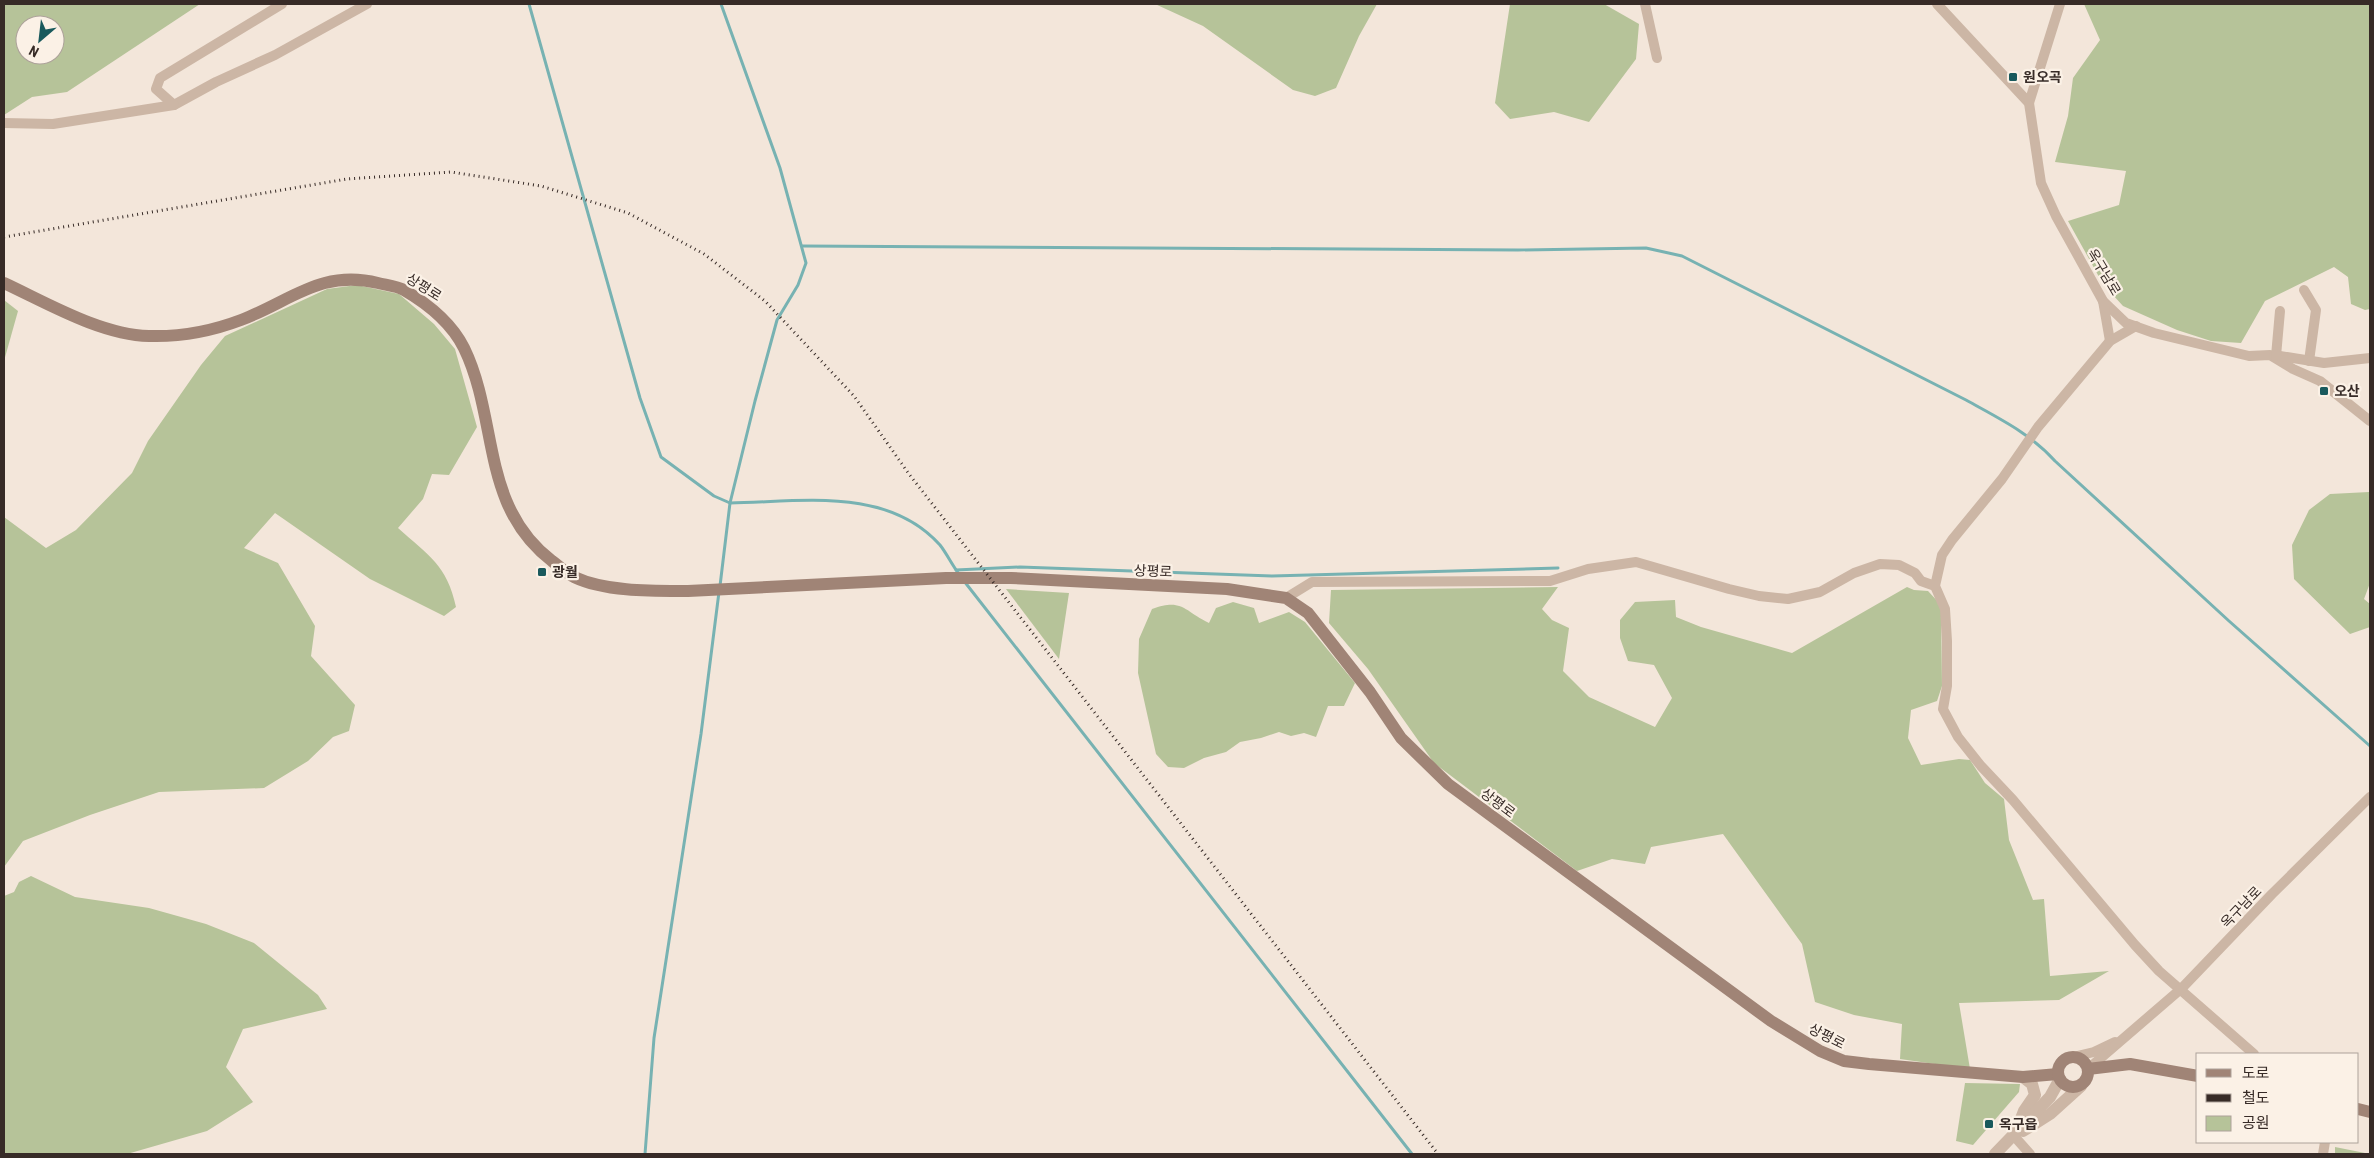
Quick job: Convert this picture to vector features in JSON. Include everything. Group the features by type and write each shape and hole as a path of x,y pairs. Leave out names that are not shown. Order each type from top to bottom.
{"main road":[{"name":"상평로","path":"4,283 101,326 133,335 152,336 203,332 241,320 323,281 358,278 401,288 440,315 463,347 479,393 490,446 511,514 532,546 574,577 610,586 654,591 709,590 976,578 1227,588 1286,598 1308,613 1370,692 1401,738 1448,784 1581,884 1771,1021 1809,1046 1844,1061 2023,1077 2059,1076"},
{"path":"2088,1069 2083,1061 2073,1057 2064,1060 2059,1076 2062,1083 2071,1087 2106,1074 2129,1070 2177,1071"},
{"path":"2088,1069 2130,1064 2196,1076"},
{"path":"2083,1084 2088,1069"}],"street":[{"path":"174,105 156,89 160,78 282,4"},
{"path":"4,123 53,124 174,105 216,82 275,55 367,4"},
{"path":"1645,4 1656,58"},
{"path":"1936,4 2028,103 2060,4"},
{"name":"옥구남로","path":"2028,103 2041,183 2056,216 2103,301 2126,323 2154,334 2249,356 2273,355 2324,363 2370,358"},
{"path":"2304,290 2316,310 2309,361"},
{"path":"2103,301 2110,342"},
{"path":"2280,311 2273,355 2293,369 2320,381 2370,421"},
{"path":"1286,598 1312,582 1550,581 1588,569 1636,562 1736,591 1788,600 1820,592 1854,574 1880,564 1899,565 1915,573 1929,574 1952,540 2002,479 2035,432 2110,342 2136,326"},
{"path":"1942,555 1935,586 1945,609 1947,686 1943,709 1958,737 2159,971 2182,988 2253,1053"},
{"path":"1915,573 1921,581 1935,586"},
{"name":"옥구남로","path":"2130,1035 2182,988 2272,894 2370,797"},
{"path":"2073,1057 2094,1052 2130,1035"},
{"path":"2088,1069 2130,1035"},
{"path":"1995,1154 2050,1097 2059,1076"},
{"path":"2014,1136 2024,1111 2035,1094 2032,1084 2023,1077"},
{"path":"2014,1136 2040,1122 2083,1084"},
{"path":"2014,1136 2030,1154"}],"green space":[{"path":"4,4 200,4 67,92 32,97 4,115"},
{"path":"1155,4 1377,4 1359,36 1336,88 1315,96 1293,90 1203,26"},
{"path":"1510,4 1604,4 1639,24 1636,59 1589,122 1554,112 1510,119 1495,103"},
{"path":"2084,4 2370,4 2370,309 2365,310 2351,304 2348,277 2334,267 2265,301 2241,343 2211,341 2177,330 2123,306 2103,284 2068,221 2119,205 2126,171 2055,162 2068,116 2073,78 2100,40"},
{"path":"357,285 399,294 434,324 455,349 477,427 449,475 432,474 423,499 398,528 428,554 442,571 448,581 456,607 444,616 370,579 275,513 244,548 278,563 315,626 311,656 355,705 349,731 333,737 308,761 264,788 159,792 90,815 23,841 4,867 4,517 46,548 76,530 132,473 148,441 201,365 225,336 327,289"},
{"path":"4,300 18,311 4,361"},
{"path":"2369,492 2370,583 2364,599 2370,604 2370,627 2350,634 2294,579 2292,545 2309,510 2330,494"},
{"path":"1558,587 1542,609 1552,620 1569,628 1563,671 1589,697 1655,727 1672,698 1654,665 1628,661 1620,638 1620,620 1635,602 1675,600 1676,617 1701,627 1792,653 1907,587 1914,590 1928,591 1941,605 1942,686 1937,701 1911,710 1908,738 1921,765 1959,759 1970,760 1985,783 2004,799 2009,840 2033,900 2044,899 2050,976 2109,971 2059,1000 1959,1003 1970,1069 1900,1059 1902,1024 1854,1015 1815,1002 1802,944 1723,834 1651,847 1645,864 1612,859 1577,871 1434,763 1368,669 1329,623 1331,590"},
{"path":"1006,589 1069,593 1059,659"},
{"path":"1233,602 1254,608 1259,623 1289,612 1305,622 1355,683 1344,706 1328,706 1316,737 1304,733 1291,736 1279,732 1240,742 1226,752 1204,758 1184,768 1168,767 1156,754 1138,673 1139,639 1152,609 1176,605 1209,623 1216,608"},
{"path":"31,876 75,897 149,908 206,924 254,943 318,995 327,1009 243,1029 226,1067 253,1102 207,1131 127,1154 4,1154 4,896 14,892 19,882"},
{"path":"1965,1083 2020,1084 2019,1092 1973,1145 1956,1141"},
{"path":"2335,1147 2370,1154 2335,1154"}],"waterway":[{"path":"529,4 640,398 661,457 714,496 730,503 814,500 869,506 895,513 919,526 940,545 959,574"},
{"path":"720,586 730,503 755,401 777,320 798,285 806,263 780,168 721,4"},
{"path":"802,246 1518,250 1646,248 1682,256 1966,400 2024,434 2045,451 2229,621 2370,746"},
{"path":"956,570 1020,567 1272,576 1558,568"},
{"path":"964,581 1412,1154"},
{"path":"645,1154 654,1038 701,734 719,592"}],"railway":[{"path":"4,237 347,179 451,172 541,186 628,213 704,254 765,301 854,396 909,474 1438,1154"}],"place":[{"name":"원오곡","path":"2013,77"},
{"name":"오산","path":"2324,391"},
{"name":"광월","path":"542,572"},
{"name":"옥구읍","path":"1989,1124"}]}
